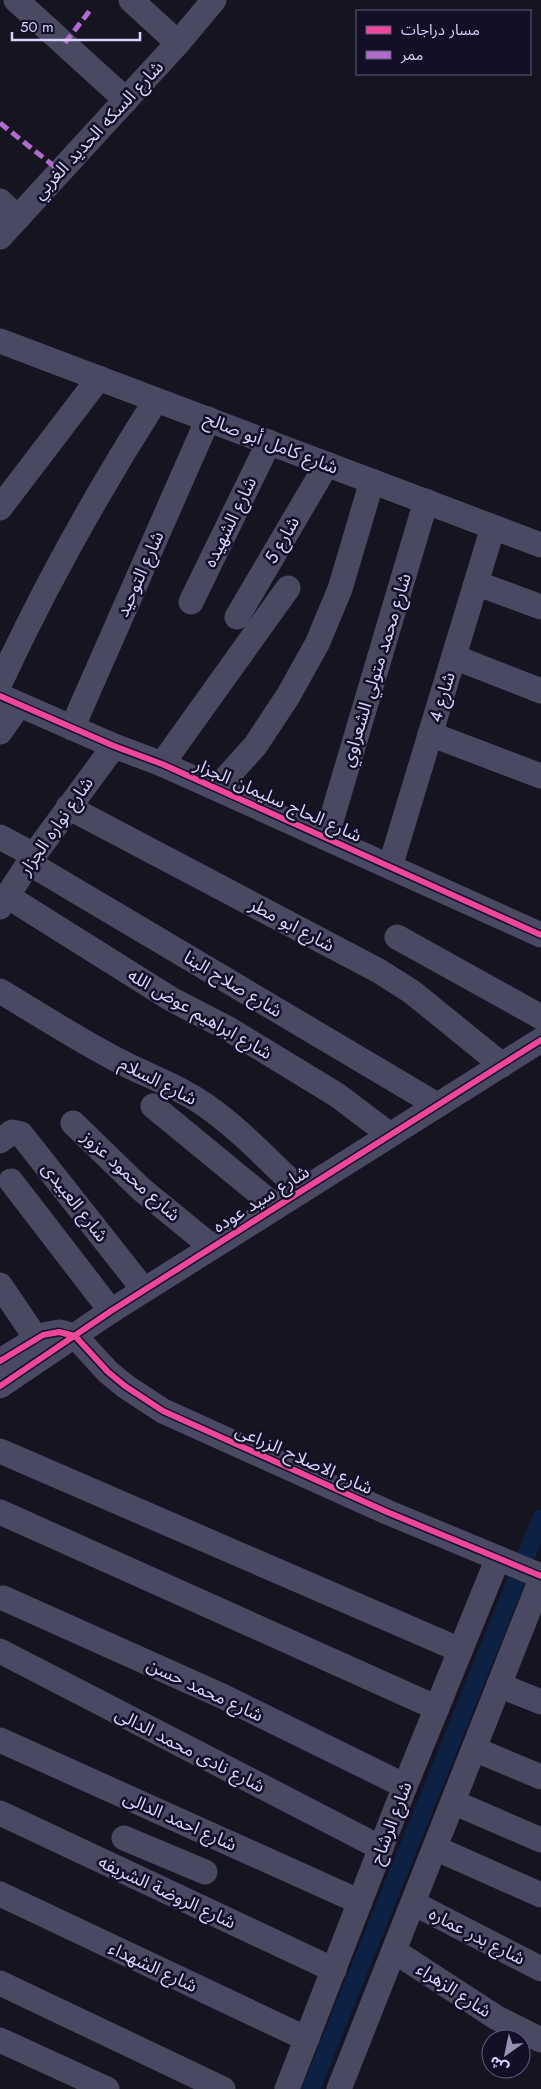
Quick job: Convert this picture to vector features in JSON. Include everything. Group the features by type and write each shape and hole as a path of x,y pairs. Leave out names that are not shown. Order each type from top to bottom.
{"street":[{"path":"16,0 126,100"},
{"path":"131,0 178,43"},
{"name":"شارع السكه الحديد الغربي","path":"0,237 178,43 214,0"},
{"path":"0,201 18,218"},
{"name":"شارع كامل أبو صالح","path":"0,340 541,545"},
{"path":"0,508 9,478 99,378"},
{"path":"0,683 30,619 69,544 111,471 156,400"},
{"name":"شارع التوحيد","path":"72,728 208,419"},
{"name":"شارع الشهيده","path":"191,602 269,442"},
{"name":"شارع 5","path":"238,617 327,464"},
{"path":"217,788 260,737 288,696 317,644 340,588 372,481"},
{"name":"شارع محمد متولي الشعراوي","path":"326,838 426,502"},
{"name":"شارع 4","path":"390,867 493,527"},
{"path":"476,583 541,607"},
{"path":"162,764 288,588"},
{"path":"454,657 541,691"},
{"path":"0,732 9,700"},
{"name":"شارع الحاج سليمان الجزار","path":"9,700 217,788 541,935"},
{"path":"430,734 541,776"},
{"name":"شارع نواره الجزار","path":"4,902 31,859 114,746"},
{"name":"شارع ابو مطر","path":"68,808 379,971 412,992 502,1064"},
{"name":"شارع صلاح البنا","path":"0,837 31,859 437,1105"},
{"name":"شارع ابراهيم عوض الله","path":"4,902 171,999 227,1028 337,1095 390,1135"},
{"path":"397,937 541,1017"},
{"name":"شارع السلام","path":"0,991 103,1052 164,1080 206,1105 243,1136 301,1191"},
{"name":"شارع سيد عوده","path":"0,1386 111,1311 541,1040"},
{"path":"153,1106 276,1207"},
{"name":"شارع محمود عزوز","path":"73,1123 141,1189 212,1247"},
{"name":"شارع العبيدى","path":"0,1141 12,1132 19,1133 144,1290"},
{"path":"41,1159 6,1185 111,1311"},
{"path":"0,1285 36,1338"},
{"path":"0,1361 43,1335 59,1332 75,1336"},
{"name":"شارع الاصلاح الزراعى","path":"75,1336 120,1381 163,1410 387,1512 541,1578"},
{"path":"0,1451 460,1650"},
{"path":"0,1512 437,1708"},
{"name":"شارع الرشاح","path":"287,2089 405,1786 498,1558"},
{"path":"347,2086 394,1951 499,1685 534,1618 541,1578"},
{"name":"شارع محمد حسن","path":"3,1598 222,1696 405,1786"},
{"name":"شارع نادى محمد الدالى","path":"0,1651 381,1848"},
{"path":"499,1685 541,1702"},
{"name":"شارع احمد الدالى","path":"0,1740 360,1902"},
{"path":"474,1749 541,1777"},
{"path":"453,1802 541,1840"},
{"name":"شارع الروضة الشريفه","path":"0,1813 334,1970"},
{"path":"124,1838 205,1872"},
{"path":"190,1903 222,1839"},
{"path":"435,1848 541,1895"},
{"name":"شارع الشهداء","path":"0,1894 306,2040"},
{"name":"شارع بدر عماره","path":"413,1903 541,1969"},
{"name":"شارع الزهراء","path":"394,1951 497,2018 541,2040"},
{"path":"0,1983 223,2089"},
{"path":"0,2040 107,2089"}],"waterway":[{"path":"311,2089 541,1519"}],"marked path":[{"path":"65,43 91,9"},
{"path":"0,123 60,171"}],"cycle path":[{"path":"0,696 114,746 162,764 541,935"},
{"path":"0,1386 111,1311 541,1040"},
{"path":"0,1361 43,1335 59,1332 75,1336 108,1372 125,1386 163,1411 387,1512 541,1576"}]}
